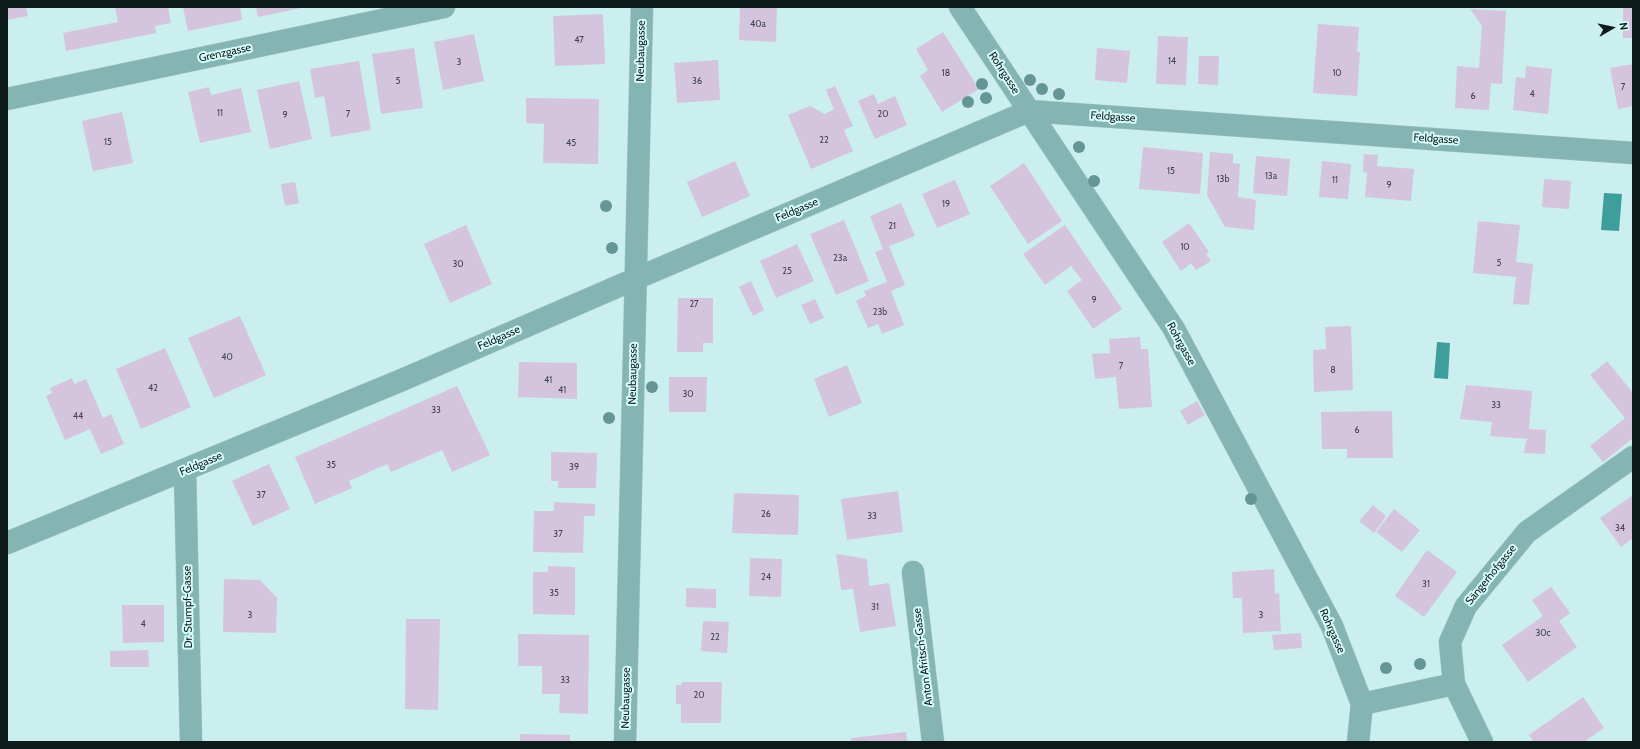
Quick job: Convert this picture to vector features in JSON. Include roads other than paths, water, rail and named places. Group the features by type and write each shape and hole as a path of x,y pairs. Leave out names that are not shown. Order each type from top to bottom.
{"street":[{"name":"Grenzgasse","path":"7,99 444,7"},
{"name":"Neubaugasse","path":"625,742 642,7"},
{"name":"Rohrgasse","path":"960,7 1174,329 1332,626 1362,704"},
{"name":"Feldgasse","path":"7,543 185,471 402,380 1029,111 1633,152"},
{"name":"Sängerhofgasse","path":"1482,742 1454,684 1450,642 1466,606 1527,532 1633,457"},
{"name":"Dr. Stumpf-Gasse","path":"185,471 191,742"},
{"name":"Anton Afritsch-Gasse","path":"912,572 933,742"},
{"path":"1358,742 1362,704 1454,684"}],"water":[{"path":"1604,193 1622,194 1619,231 1601,230"},
{"path":"1437,342 1450,343 1448,379 1434,378"}]}
